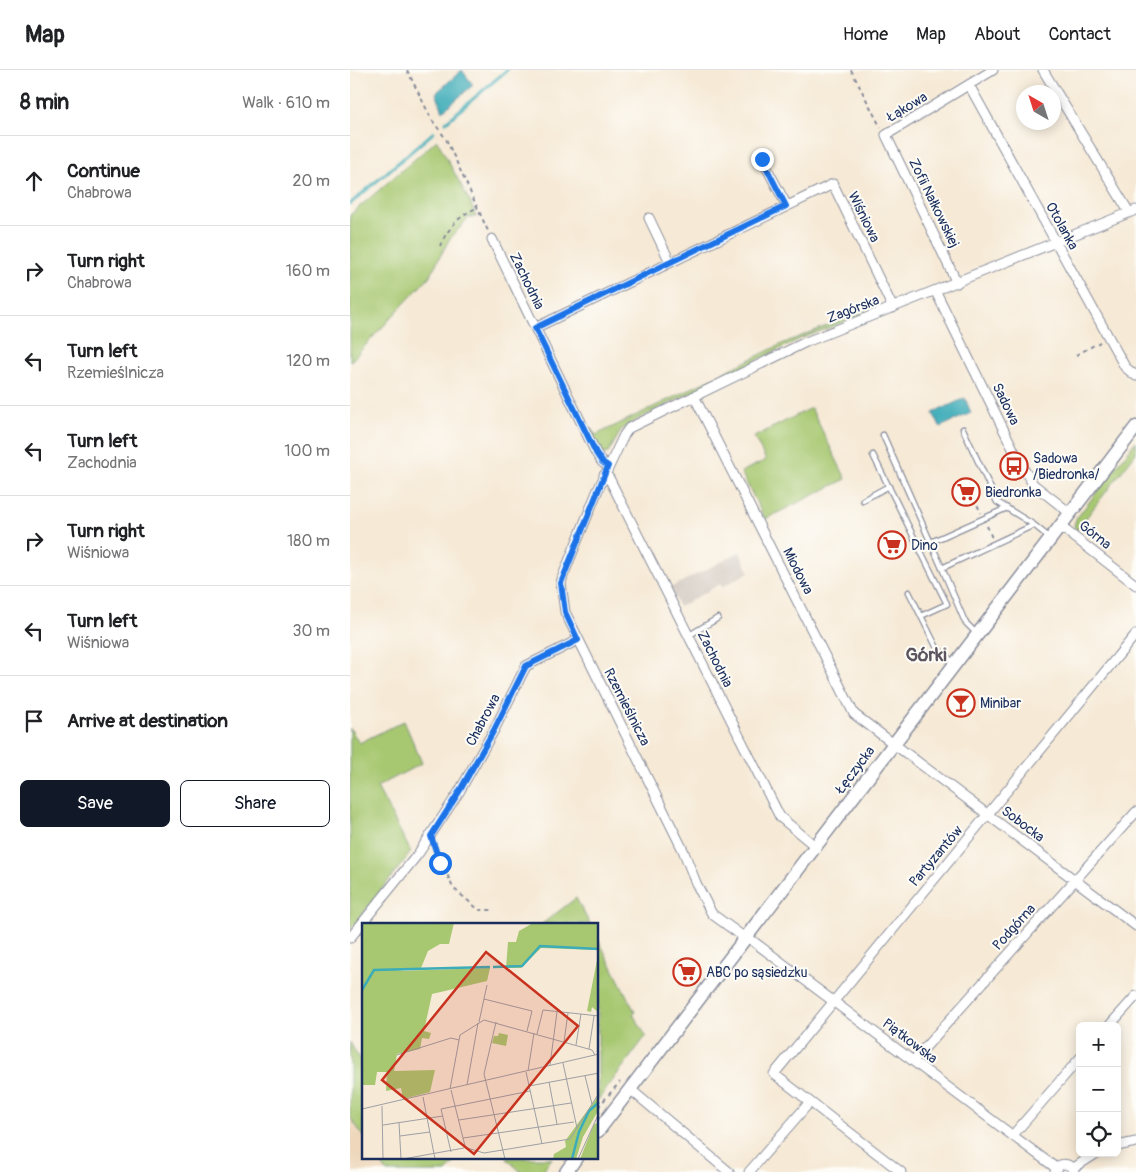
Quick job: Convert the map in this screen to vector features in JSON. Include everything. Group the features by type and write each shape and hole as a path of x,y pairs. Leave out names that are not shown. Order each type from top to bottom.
{"main road":[{"name":"Łęczycka","path":"599,1129 626,1084 746,937 1136,427"},
{"path":"566,1172 575,1160"}],"street":[{"name":"Łąkowa","path":"886,135 993,70"},
{"path":"1043,70 1133,211"},
{"name":"Otolanka","path":"968,85 1125,368 1136,376"},
{"name":"Zofii Nałkowskiej","path":"886,135 957,283"},
{"path":"762,159 786,206"},
{"name":"Wiśniowa","path":"535,328 833,184 892,308"},
{"name":"Zagórska","path":"606,470 630,428 694,396 806,342 936,292 1133,211"},
{"path":"649,218 670,262"},
{"name":"Zachodnia","path":"492,240 596,453 780,817 815,846"},
{"name":"Sadowa","path":"936,292 1021,465 1033,484 1070,513"},
{"name":"Miodowa","path":"694,396 854,714 893,744"},
{"name":"Rzemieślnicza","path":"606,470 561,583 565,612 683,850 696,883 712,914 746,937"},
{"name":"Górna","path":"1060,526 1136,585"},
{"name":"Partyzantów","path":"810,1102 774,1074 1136,634"},
{"name":"Chabrowa","path":"363,923 401,877 431,836 459,792 494,730 526,666 578,640"},
{"name":"Sobocka","path":"893,744 1136,926"},
{"name":"Podgórna","path":"913,1061 1136,812"},
{"name":"Chabrowa","path":"350,938 362,924"},
{"name":"Piątkowska","path":"746,937 1013,1135 1056,1170"},
{"path":"1113,1022 1136,996"},
{"path":"1013,1135 1076,1063"},
{"path":"626,1084 728,1172"},
{"path":"749,1172 810,1102 901,1172"},
{"path":"1121,1145 1136,1142"},
{"path":"1056,1170 1065,1164 1073,1170 1091,1157"}],"lane":[{"path":"963,429 997,502 1051,538"},
{"path":"883,435 965,622 978,634"},
{"path":"873,455 947,604 921,616"},
{"path":"863,500 888,486"},
{"path":"931,542 1007,508"},
{"path":"942,568 1034,525"},
{"path":"909,592 940,653 955,664"},
{"path":"688,636 718,618"}],"path":[{"path":"407,70 432,120 446,139 492,240"},
{"path":"851,70 886,135"},
{"path":"440,246 458,219 477,208"},
{"path":"1076,355 1109,337"},
{"path":"431,836 440,863 453,888 479,910 494,910"},
{"path":"599,1106 626,1084"}],"shaded area":[{"path":"740,552 749,572 722,587 720,584 679,607 670,588"},
{"path":"350,1117 362,1134 362,1160 379,1160 387,1172 350,1172"}],"green space":[{"path":"437,140 476,217 469,217 449,240 429,277 350,362 350,215"},
{"path":"879,305 881,308 800,339 636,420 622,429 608,453 602,454 587,424 596,435 784,343"},
{"path":"811,408 846,479 765,519 741,472 766,460 754,437"},
{"path":"1136,441 1136,453 1076,531 1074,525 1076,519"},
{"path":"404,721 422,763 377,787 411,852 350,930 350,728 359,743"},
{"path":"576,898 589,923 543,923"},
{"path":"599,941 635,1012 633,1014 646,1036 599,1099"},
{"path":"350,1042 362,1064 362,1134 350,1117"},
{"path":"379,1160 456,1160 446,1172 387,1172"},
{"path":"508,1160 551,1160 542,1172 521,1172"}],"water":[{"path":"462,70 473,85 443,111 436,93"},
{"path":"965,398 971,413 940,427 933,413"}],"waterway":[{"path":"446,122 507,70"},
{"path":"350,204 434,132"}],"place":[{"name":"Sadowa /Biedronka/","path":"1014,466"},
{"name":"Biedronka","path":"966,492"},
{"name":"Dino","path":"892,545"},
{"name":"Minibar","path":"961,703"},
{"name":"ABC po sąsiedzku","path":"687,972"}],"district":[{"name":"Górki","path":"926,655"}],"route":[{"path":"440,863 431,836 459,792 494,730 526,666 578,640 565,612 561,583 608,466 602,462 596,453 535,328 786,206 762,159"}]}
